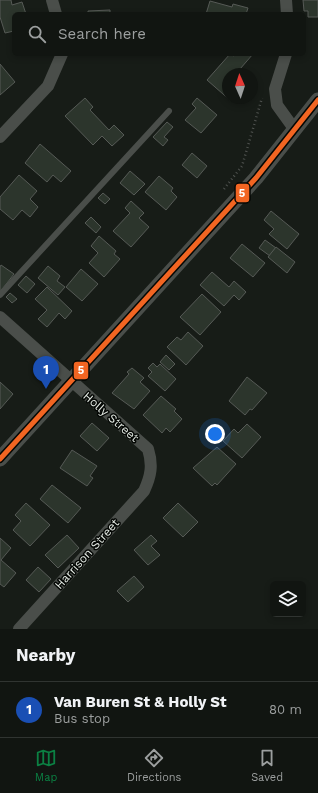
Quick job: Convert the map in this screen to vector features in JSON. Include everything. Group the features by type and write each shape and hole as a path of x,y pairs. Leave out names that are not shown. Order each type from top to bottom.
{"street":[{"path":"52,0 55,12"},
{"path":"286,0 287,12"},
{"path":"0,137 48,86 61,56"},
{"path":"285,56 275,89 277,105 295,130"},
{"path":"0,460 256,178 318,100"},
{"name":"Holly Street","path":"0,317 71,382 148,449 152,462 150,476"},
{"name":"Harrison Street","path":"19,629 144,491 150,476"}],"lane":[{"path":"0,295 169,111"}],"path":[{"path":"242,166 263,95"}],"building":[{"path":"0,0 11,0 12,5 22,2 25,12 12,12 12,31 5,33 0,17"},
{"path":"303,0 318,0 318,17 308,17 308,11 304,11"},
{"path":"210,1 232,7 233,4 248,8 247,12 207,12"},
{"path":"110,10 110,12 88,12"},
{"path":"228,56 251,56 241,68 222,68 222,93 207,80"},
{"path":"0,64 15,82 0,95"},
{"path":"85,98 93,107 90,110 109,130 114,125 124,135 112,146 102,136 93,145 65,116"},
{"path":"197,98 217,115 201,133 185,120 196,108 192,104"},
{"path":"167,122 173,127 164,137 168,140 163,146 153,137"},
{"path":"40,144 71,171 61,182 53,175 47,182 25,163"},
{"path":"192,153 207,166 197,178 182,165"},
{"path":"130,171 145,184 134,195 120,183"},
{"path":"19,175 37,191 30,199 38,207 30,217 22,210 13,220 0,209 0,197"},
{"path":"159,176 173,188 171,191 177,197 166,210 145,192"},
{"path":"103,193 110,199 105,204 98,198"},
{"path":"131,201 144,213 139,218 149,227 131,247 113,231 130,213 125,208"},
{"path":"271,211 299,234 287,249 269,234 274,229 264,220"},
{"path":"91,217 101,227 96,233 85,223"},
{"path":"99,236 116,251 114,254 120,259 104,277 89,263 98,253 91,246"},
{"path":"265,240 276,248 270,256 259,248"},
{"path":"242,244 265,263 253,277 230,258"},
{"path":"276,247 295,262 287,273 268,257"},
{"path":"1,265 14,274 0,292 0,267"},
{"path":"48,266 60,276 57,281 65,287 58,295 38,278"},
{"path":"81,269 98,284 82,301 66,287"},
{"path":"212,272 229,287 234,281 246,292 239,300 234,295 224,306 200,285"},
{"path":"26,276 35,284 27,293 18,285"},
{"path":"47,287 72,311 65,319 59,313 47,327 38,319 47,310 35,299"},
{"path":"10,293 17,299 12,303 6,297"},
{"path":"202,294 221,312 200,335 180,317"},
{"path":"188,332 203,346 186,365 167,347 177,337 181,340"},
{"path":"166,355 175,364 169,370 160,362"},
{"path":"153,363 157,367 160,364 176,379 165,391 148,376 152,372 148,368"},
{"path":"132,368 144,378 140,382 150,391 134,409 112,393 129,374 127,372"},
{"path":"247,377 267,393 252,410 250,409 245,415 229,401"},
{"path":"0,382 13,394 0,409"},
{"path":"161,396 176,409 174,411 182,419 170,432 166,428 162,433 143,415"},
{"path":"92,423 109,438 97,451 80,436"},
{"path":"247,424 261,437 242,458 223,441 234,429 238,433"},
{"path":"217,447 236,464 217,485 215,483 212,486 193,468"},
{"path":"72,450 97,466 90,476 93,478 87,486 60,468"},
{"path":"52,485 81,508 68,523 40,499"},
{"path":"26,503 50,525 30,546 13,530 21,521 15,515"},
{"path":"178,503 198,522 183,537 163,518"},
{"path":"67,535 79,548 58,568 45,555"},
{"path":"151,535 157,541 151,546 160,555 148,565 134,550"},
{"path":"0,538 11,548 1,560 16,573 4,587 0,584"},
{"path":"38,567 51,579 39,592 26,580"},
{"path":"134,576 144,587 128,602 117,591"}],"transit line":[{"name":"5","path":"0,459 256,178 318,100"}],"place":[{"name":"Van Buren St & Holly St","path":"46,389"}]}
